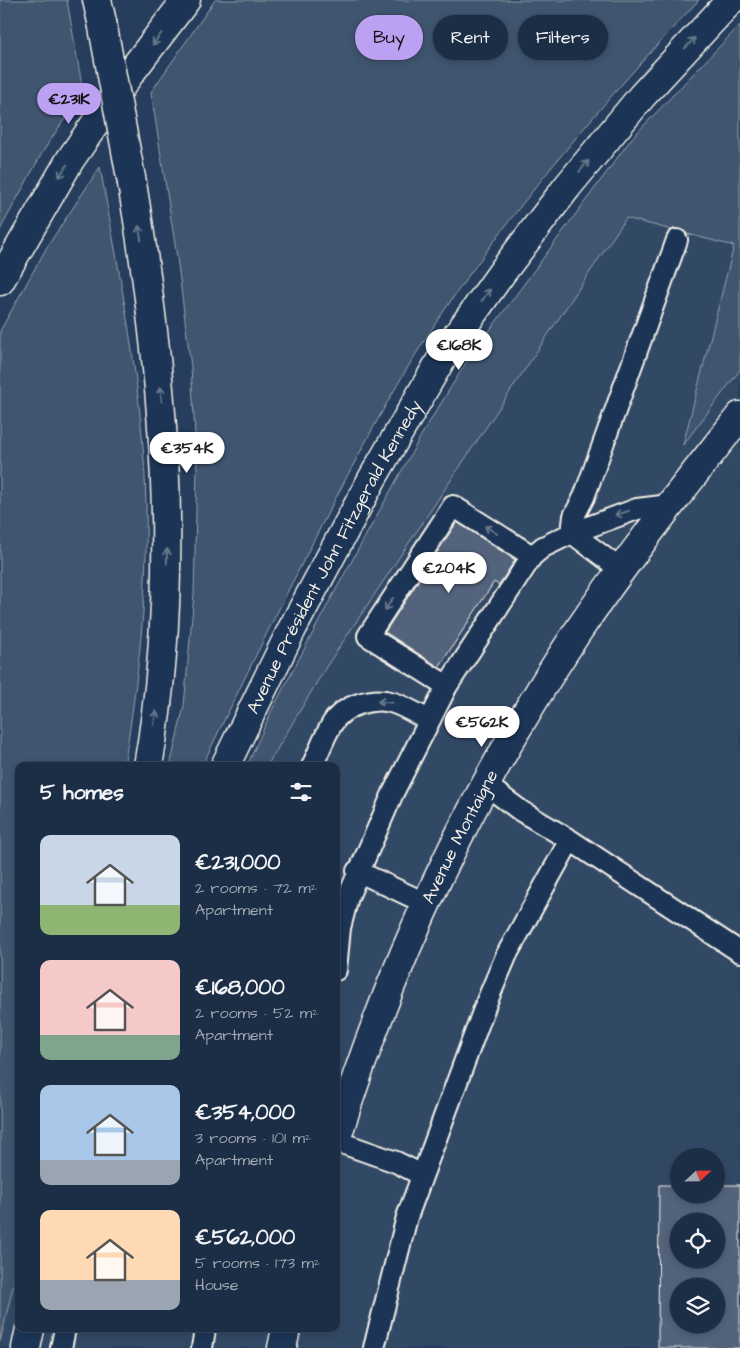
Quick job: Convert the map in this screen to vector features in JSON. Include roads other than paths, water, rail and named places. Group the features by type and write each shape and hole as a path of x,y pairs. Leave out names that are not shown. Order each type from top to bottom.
{"main road":[{"path":"0,281 70,160 131,72 186,0"},
{"name":"Avenue Président John Fitzgerald Kennedy","path":"227,762 292,629 372,479 446,351 503,271 573,180 642,96 731,0"},
{"path":"99,11 132,182 158,364 166,463 165,614 157,706 149,762"},
{"name":"Avenue Montaigne","path":"340,1129 364,1055 427,904 486,785 559,660 621,570 740,416"},
{"path":"26,1348 29,1332"},
{"path":"282,1348 285,1332"}],"lane":[{"path":"572,533 574,516 584,496 677,240"},
{"path":"340,940 344,911 357,872 429,720 447,686 532,556 543,546 572,533 637,509 670,505"},
{"path":"447,686 368,636 373,628 453,506 532,556"},
{"path":"572,533 621,570"},
{"path":"314,762 332,723 352,706 386,701 395,703 429,720"},
{"path":"486,785 521,811 570,840 740,952"},
{"path":"374,1348 402,1236 422,1175 507,954 570,840"},
{"path":"357,872 427,904"},
{"path":"340,1142 396,1162 422,1175"},
{"path":"61,1348 64,1332"},
{"path":"202,1348 205,1332"}]}
